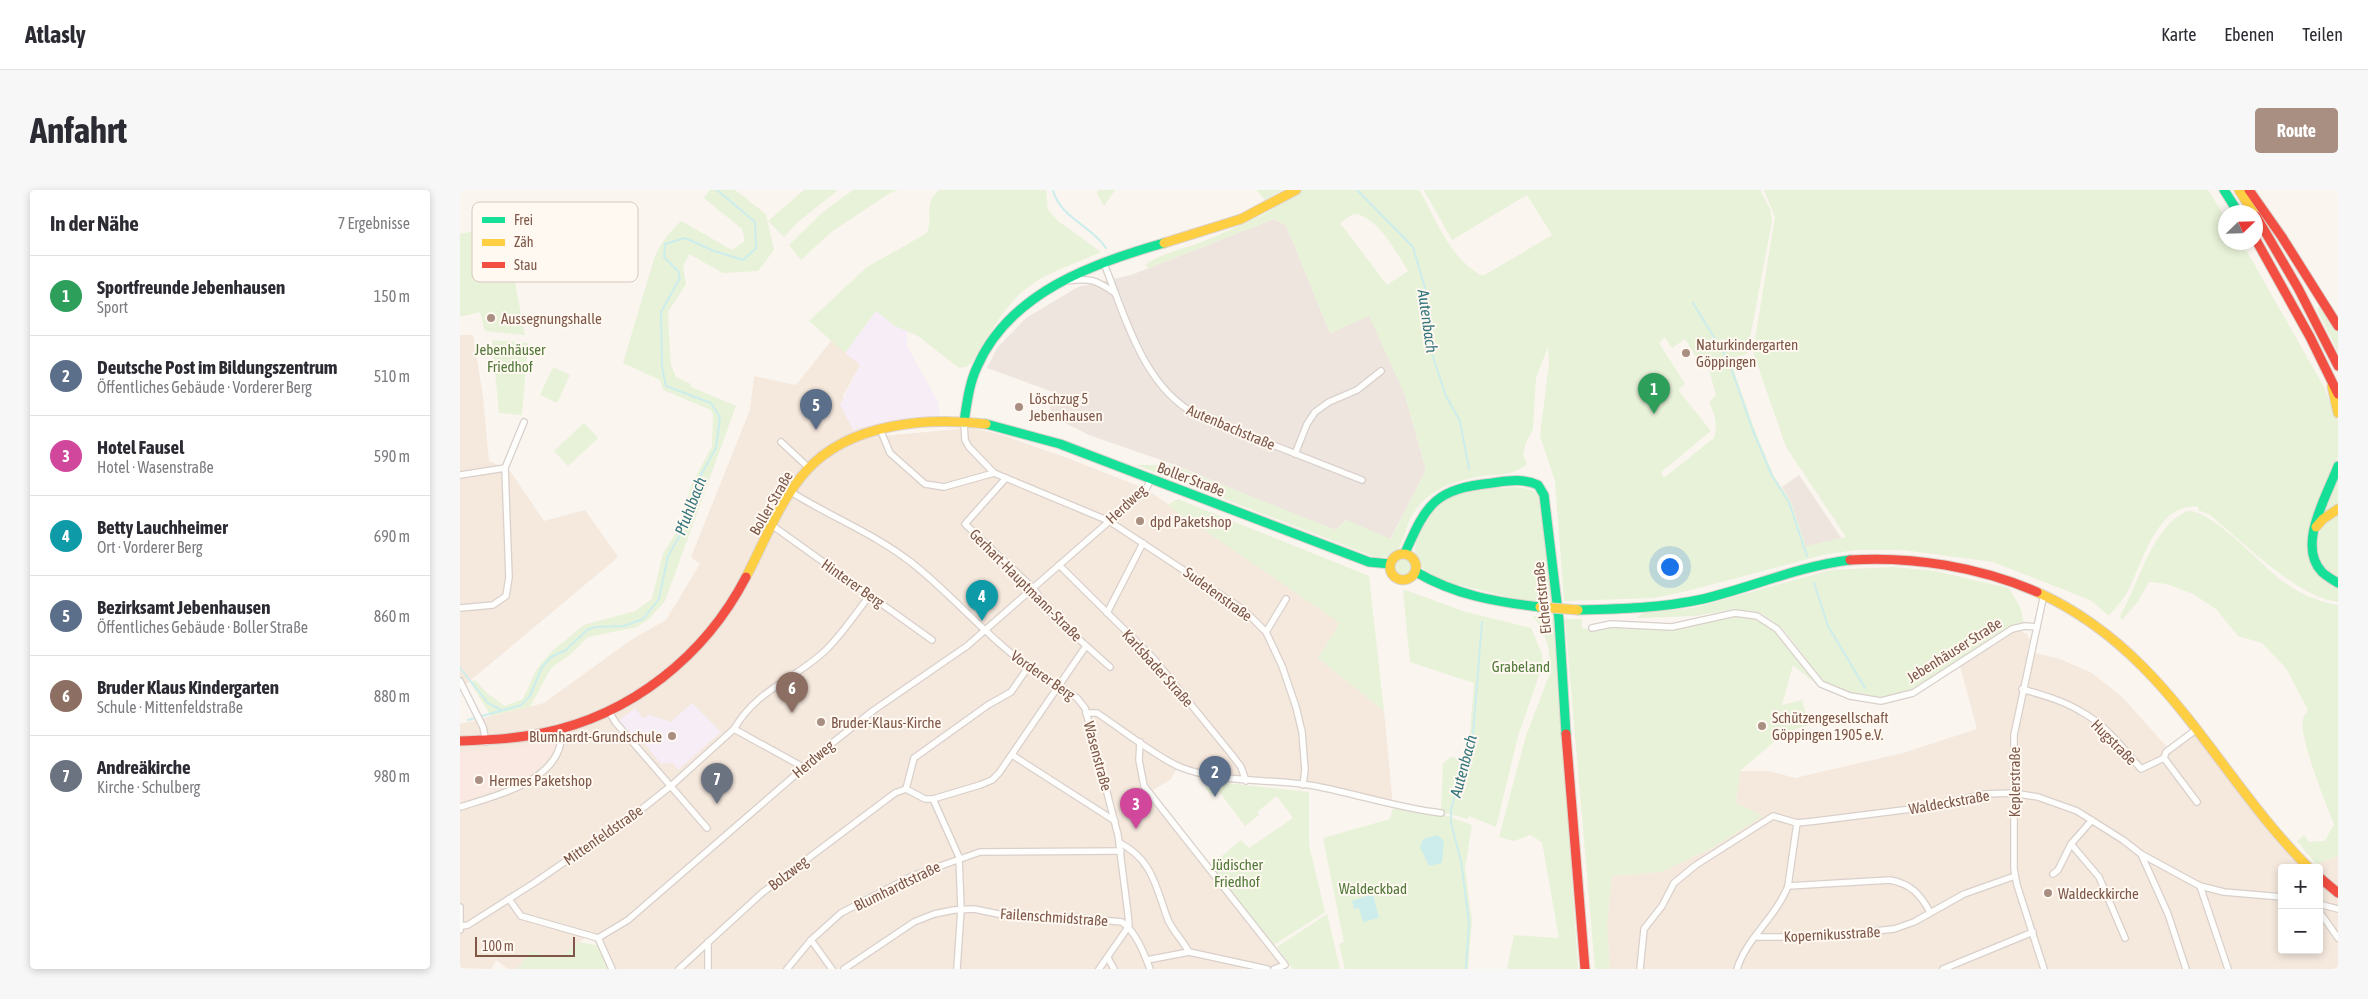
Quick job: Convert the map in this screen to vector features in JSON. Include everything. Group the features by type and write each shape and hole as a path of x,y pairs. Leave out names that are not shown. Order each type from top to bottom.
{"main road":[{"path":"964,422 969,390 979,361 1016,312 1059,282 1103,261 1225,226 1285,198 1296,190"},
{"path":"2224,190 2234,205"},
{"path":"2239,190 2249,205"},
{"path":"2249,190 2264,210 2338,326"},
{"path":"2263,228 2290,274 2338,366"},
{"path":"2261,250 2338,394"},
{"path":"2332,382 2338,413"},
{"name":"Boller Straße","path":"460,741 516,740 596,718 610,712 685,662 702,643 738,593 791,492 809,468 839,444 880,429 964,422 981,423 1033,436 1098,457 1369,562 1390,564"},
{"path":"2338,466 2313,530 2312,551 2322,573 2338,583"},
{"name":"Eichertstraße","path":"1405,553 1419,521 1430,503 1452,489 1469,484 1522,480 1538,485 1544,495 1559,620 1585,969"},
{"path":"2313,530 2323,519 2338,508"},
{"path":"1405,553 1415,560 1416,572 1407,580 1400,580 1393,575 1390,564 1394,557 1405,553"},
{"path":"1416,572 1453,592 1505,603 1578,610 1675,604 1732,591 1781,575 1848,560 1872,559 1944,565 1998,577 2044,593 2096,622 2133,654 2197,730 2270,824 2305,864"},
{"path":"2323,881 2338,894"}],"street":[{"name":"Autenbachstraße","path":"1103,261 1140,350 1155,380 1182,407 1197,415 1362,480"},
{"path":"1059,282 1086,279 1098,280 1116,293"},
{"name":"Autenbachstraße","path":"1296,454 1307,424 1315,412 1329,402 1357,390 1381,371"},
{"path":"460,608 493,604 506,596 509,574 505,468 524,422"},
{"path":"880,429 890,452 925,484 944,487 994,473 969,447 966,440 964,422"},
{"path":"781,442 809,468"},
{"path":"460,475 505,468"},
{"name":"Sudetenstraße","path":"994,473 1109,521 1244,610 1266,632 1282,666 1296,707 1302,732 1305,770 1303,785"},
{"name":"Gerhart-Hauptmann-Straße","path":"1006,478 965,524 1033,588 1056,618 1110,667"},
{"name":"Herdweg","path":"598,938 628,920 803,767 874,710 967,646 1146,489 1151,479"},
{"name":"Vorderer Berg","path":"791,492 824,513 861,530 912,563 1005,648 1028,666 1077,698 1086,713 1097,713 1177,766 1194,772 1246,781 1303,785 1394,806 1441,813"},
{"name":"Hinterer Berg","path":"773,526 932,640"},
{"path":"1107,613 1143,543"},
{"name":"Karlsbader Straße","path":"1059,565 1154,660 1193,705 1241,767 1246,781"},
{"name":"Keplerstraße","path":"2044,593 2022,689 2014,735 2013,794 2015,876 2044,969"},
{"name":"Mittenfeldstraße","path":"461,928 508,899 672,785 734,730 744,712 758,698 826,650 870,595"},
{"path":"1266,632 1286,600"},
{"name":"Jebenhäuser Straße","path":"1592,628 1611,624 1672,626 1735,613 1757,616 1777,629 1821,684 1850,696 1881,701 1913,693 2012,629 2025,626 2036,627"},
{"path":"1028,666 1011,692 988,705 914,758 906,789 925,799 933,799 992,780 1060,687 1086,646"},
{"path":"460,681 483,727 486,742"},
{"name":"Hugstraße","path":"2022,689 2053,698 2081,711 2116,740 2141,769 2164,758 2166,752 2197,730"},
{"path":"610,712 616,723 708,828"},
{"name":"Wasenstraße","path":"1086,713 1120,843 1129,926"},
{"path":"460,807 535,778 558,756 563,742 561,729"},
{"path":"734,730 803,767"},
{"path":"1140,742 1139,760 1144,786 1285,965 1274,969"},
{"path":"1012,755 1115,821"},
{"path":"2164,758 2197,802"},
{"name":"Bolzweg","path":"679,969 762,893 845,829 895,793 906,789"},
{"name":"Waldeckstraße","path":"1640,969 1644,929 1662,906 1674,883 1696,865 1773,816 1797,823 1868,816 1927,807 1985,794 2013,794 2061,803 2092,820 2141,854 2200,886 2231,893 2278,897"},
{"path":"933,799 959,857 961,909 957,969"},
{"path":"2053,874 2058,870 2071,844 2092,820"},
{"path":"1737,969 1744,953 1779,906 1788,886 1797,823"},
{"path":"1120,843 1142,861 1156,881 1169,922 1189,952"},
{"path":"2071,844 2099,877 2125,938"},
{"name":"Blumhardtstraße","path":"787,969 811,940 841,913 912,876 959,857 980,852 1121,851"},
{"path":"2141,854 2168,914 2186,969"},
{"name":"Kopernikusstraße","path":"1757,937 1816,937 1894,930 1964,894 2015,876"},
{"path":"1788,886 1902,883 1919,893 1930,912"},
{"path":"2200,886 2228,969"},
{"path":"508,899 521,916 598,938 612,969"},
{"path":"2323,905 2338,909"},
{"path":"460,907 461,928"},
{"name":"Failenschmidstraße","path":"844,969 914,922 934,914 961,909 974,909 1013,917 1069,917 1122,922 1129,926"},
{"path":"2323,917 2338,938"},
{"path":"1099,969 1129,926 1150,969"},
{"path":"1943,969 2033,932"},
{"path":"811,940 832,969"},
{"path":"708,942 708,969"},
{"path":"1147,960 1189,952 1241,967 1267,969"},
{"path":"1108,958 1114,969"}],"shaded area":[{"path":"1274,219 1286,225 1330,333 1369,315 1405,395 1426,470 1390,540 1346,520 1336,530 1302,518 1178,466 1089,435 1053,417 1050,408 1053,392 987,368 997,348 1026,318 1078,287 1131,275"},
{"path":"876,311 895,326 907,331 907,346 938,402 940,415 879,423 853,430 840,405 860,365 845,353"},
{"path":"460,335 473,335 483,397 489,461 510,471 544,521 585,510 618,557 460,689"},
{"path":"832,340 860,365 843,396 853,429 879,423 883,436 971,428 1002,435 1146,489 1340,623 1318,658 1384,711 1393,807 1324,789 1177,768 1171,779 1150,792 1282,960 1282,969 612,969 598,938 589,935 556,959 531,951 517,969 508,969 496,960 491,969 460,968 460,724 544,703 631,640 666,620 700,564 691,557 750,410 754,376 796,385"},
{"path":"1799,475 1842,539 1806,547 1791,502 1782,487"},
{"path":"2011,627 2027,634 2030,640 2027,651 2060,659 2092,673 2123,698 2167,747 2190,730 2299,864 2278,864 2278,954 2323,954 2323,864 2317,864 2338,856 2338,969 1610,969 1607,923 1612,876 1661,872 1712,848 1762,816 1736,803 1740,771 1769,771 1795,778 1903,753 1977,729 1959,662"},
{"name":"Blumhardt-Grundschule","path":"692,703 721,732 678,770 673,763 661,764 642,740 631,741 616,723 635,708 643,718 650,715 671,722"},
{"path":"551,741 557,743 555,752 533,773 521,781 460,802 460,751 490,751"}],"green space":[{"path":"710,190 735,190 766,214 774,250 758,271 723,273 689,254 683,267 686,284 668,312 671,365 676,377 691,384 691,387 736,406 665,601 649,619 637,627 588,637 571,654 551,668 530,707 491,716 470,682 475,680 488,694 505,706 523,699 536,670 552,651 584,625 635,611 652,599 663,554 683,521 690,488 712,446 713,415 711,410 663,390 660,380 623,363 654,259 665,238 681,221 732,250 745,241 742,229 704,198"},
{"path":"804,190 838,190 798,222 784,237 768,221"},
{"path":"853,190 898,190 890,193 830,233 801,260 789,245 823,212"},
{"path":"939,190 1046,190 1048,210 1058,221 1101,252 1044,277 1027,288 1011,303 972,362 966,367 959,368 918,336 895,326 876,311 845,353 809,321 867,267 927,233 931,201"},
{"path":"1098,190 1115,190 1104,206 1097,194"},
{"path":"1256,190 1282,190 1265,200"},
{"path":"1303,190 1419,190 1453,250 1472,269 1483,276 1552,235 1527,195 1452,240 1424,190 1760,190 1770,209 1772,221 1747,354 1702,367 1685,339 1672,348 1665,337 1659,343 1685,384 1678,390 1711,431 1661,472 1664,478 1714,438 1715,420 1709,402 1716,395 1709,370 1732,365 1754,428 1774,476 1791,502 1806,546 1846,537 1786,447 1753,352 1775,217 1764,190 2208,190 2218,206 2218,250 2246,250 2324,387 2338,422 2338,456 2310,528 2324,580 2338,588 2338,602 2322,598 2288,579 2271,567 2210,515 2198,510 2199,507 2185,508 2172,514 2162,523 2146,550 2128,591 2109,616 2090,600 1993,562 1903,550 1856,550 1823,555 1654,598 1564,601 1555,481 1540,436 1549,363 1548,347 1536,378 1533,429 1523,454 1527,464 1509,473 1465,480 1448,485 1433,493 1414,512 1396,551 1389,556 1375,557 1136,465 1173,465 1336,530 1346,520 1391,539 1426,470 1405,395 1369,316 1330,333 1286,225 1274,219 1149,268 1145,265 1164,255 1199,243 1266,213","holes":["1353,214 1361,215 1369,220 1385,236 1408,271 1387,285 1340,223"]},
{"name":"Jebenhäuser Friedhof","path":"472,232 472,282 515,282 525,335 485,331 480,312 460,317 460,234"},
{"path":"2320,307 2338,332 2338,352 2317,309"},
{"name":"Jebenhäuser Friedhof","path":"492,340 528,343 522,415 499,413"},
{"path":"553,367 570,375 557,403 540,395"},
{"path":"584,423 598,438 568,466 554,451"},
{"path":"2338,476 2338,506 2322,516"},
{"path":"1516,487 1532,491 1538,495 1542,504 1552,602 1524,601 1460,585 1451,586 1431,575 1422,567 1416,556 1417,534 1422,524 1438,505 1465,492 1479,489"},
{"path":"1178,499 1369,576 1384,711 1318,658 1340,623 1167,505"},
{"path":"2188,511 2212,520 2285,583 2317,600 2338,605 2338,856 2316,864 2297,841 2304,835 2309,842 2325,841 2334,824 2305,741 2303,720 2308,710 2286,668 2262,643 2238,636 2216,609 2193,594 2167,584 2149,582 2137,603 2122,620 2120,616 2156,542 2176,518"},
{"path":"2338,513 2338,577 2321,562 2317,554 2316,545 2322,528"},
{"path":"1403,559 1409,561 1411,567 1409,573 1403,575 1397,573 1395,567 1397,561"},
{"path":"1894,567 1935,571 2009,588 2020,607 2024,623 2011,627 1959,662 1911,689 1883,698 1848,692 1825,683 1783,629 1762,614 1734,609 1696,616 1637,618 1644,612 1693,608 1831,570"},
{"name":"Grabeland","path":"1405,590 1466,612 1531,628 1542,654 1543,664 1518,736 1496,827 1469,816 1468,819 1441,812 1443,763 1451,757 1462,759 1470,733 1474,683 1410,662 1403,591"},
{"path":"1533,616 1555,618 1578,969 1507,969 1514,935 1559,938 1542,842 1530,835 1514,841 1499,837 1526,736 1551,670 1548,646 1542,629"},
{"path":"1735,616 1756,619 1776,632 1820,684 1817,685 1793,665 1782,705 1802,700 1809,725 1784,733 1740,771 1736,803 1763,816 1712,848 1661,872 1612,876 1607,923 1610,969 1595,969 1565,619 1582,619 1582,628 1594,630 1601,627 1672,630"},
{"name":"Jüdischer Friedhof","path":"1208,781 1309,792 1309,845 1325,912 1274,945 1210,866 1241,840 1249,848 1293,818 1277,796 1257,812 1259,815 1245,826 1218,790 1211,795 1205,787"},
{"name":"Waldeckbad","path":"1393,807 1439,813 1472,825 1465,868 1472,921 1468,969 1345,969 1339,944 1344,942 1323,838 1390,819"},
{"path":"1327,914 1340,969 1293,969 1277,947"},
{"path":"580,942 603,947 612,969 517,969 531,951 556,959"}],"water":[{"path":"1438,835 1444,841 1442,863 1429,866 1420,847 1423,839"},
{"path":"1373,894 1379,918 1363,922 1359,908 1354,909 1352,901"}],"waterway":[{"name":"Pfuhlbach","path":"468,720 521,705 530,696 542,667 551,657 566,650 587,630 595,627 624,626 643,619 659,599 668,556 687,523 693,489 716,448 720,417 711,403 666,386 662,367 661,312 680,278 678,271 664,257 665,244 685,238 714,251 743,260 756,248 755,222 717,190"},
{"path":"1053,190 1062,208 1100,240 1106,248"},
{"name":"Autenbach","path":"1357,190 1413,247 1425,288 1430,348 1446,396 1460,421 1469,469"},
{"path":"1693,303 1728,360"},
{"path":"1730,365 1753,431 1772,476 1789,502 1807,556"},
{"path":"1814,583 1828,626 1865,688"},
{"name":"Autenbach","path":"1466,969 1469,922 1461,861 1451,823 1451,809 1473,734 1482,622"},
{"path":"460,668 488,703 501,710"}],"traffic: fast":[{"path":"2224,190 2234,205"},
{"path":"964,422 974,373 991,341 1010,319 1056,285 1082,272 1109,260 1164,243"},
{"path":"986,424 1060,444 1369,562 1390,564"},
{"path":"2338,466 2316,519 2312,548 2315,561 2322,572 2338,583"},
{"path":"1405,553 1427,510 1445,495 1457,489 1503,481 1521,481 1538,485 1544,495 1559,620 1566,734"},
{"path":"1578,610 1641,607 1688,602 1813,567 1850,560"},
{"path":"1416,572 1461,592 1508,603 1540,607"}],"traffic: slow":[{"path":"1164,243 1241,219 1296,190"},
{"path":"2239,190 2249,205"},
{"path":"2332,386 2338,413"},
{"path":"746,577 788,495 807,470 825,454 845,442 867,433 890,427 914,423 939,422 986,424"},
{"path":"2316,527 2323,519 2338,509"},
{"path":"1403,554 1412,558 1416,567 1412,576 1403,580 1394,576 1390,567 1394,558 1403,554"},
{"path":"2037,592 2082,617 2121,647 2156,680 2187,716 2275,831 2305,864"},
{"path":"1540,607 1578,610"}],"traffic: jam":[{"path":"2249,190 2282,237 2338,326"},
{"path":"2263,228 2298,288 2338,366"},
{"path":"2262,250 2310,337 2338,394"},
{"path":"1850,560 1897,560 1945,565 1992,576 2037,592"},
{"path":"460,741 512,738 543,733 575,724 606,712 635,697 662,678 687,656 729,606 746,577"},
{"path":"1566,734 1585,969"},
{"path":"2323,880 2338,893"}],"place":[{"name":"Aussegnungshalle","path":"491,318"},
{"name":"Naturkindergarten Göppingen","path":"1686,353"},
{"name":"Löschzug 5 Jebenhausen","path":"1019,407"},
{"name":"Sportfreunde Jebenhausen","path":"1654,414"},
{"name":"Bezirksamt Jebenhausen","path":"816,430"},
{"name":"dpd Paketshop","path":"1140,521"},
{"name":"Betty Lauchheimer","path":"982,621"},
{"name":"Bruder Klaus Kindergarten","path":"792,713"},
{"name":"Bruder-Klaus-Kirche","path":"821,722"},
{"name":"Schützengesellschaft Göppingen 1905 e.V.","path":"1762,726"},
{"name":"Blumhardt-Grundschule","path":"672,736"},
{"name":"Hermes Paketshop","path":"479,780"},
{"name":"Deutsche Post im Bildungszentrum","path":"1215,797"},
{"name":"Andreäkirche","path":"717,804"},
{"name":"Hotel Fausel","path":"1136,829"},
{"name":"Waldeckkirche","path":"2048,893"}]}
